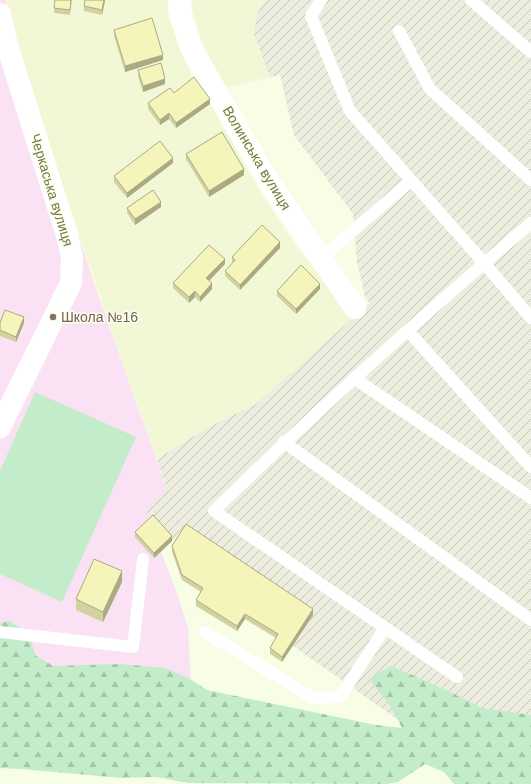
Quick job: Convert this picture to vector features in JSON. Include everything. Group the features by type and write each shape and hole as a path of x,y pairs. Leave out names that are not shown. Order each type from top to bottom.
{"street":[{"name":"Волинська вулиця","path":"180,0 180,9 191,48 267,179 355,308"},
{"name":"Черкаська вулиця","path":"0,14 7,45 66,232 72,257 71,283 0,426"}],"lane":[{"path":"321,0 311,16 350,111 531,318"},
{"path":"471,0 531,52"},
{"path":"399,30 430,89 531,180"},
{"path":"321,258 411,181"},
{"path":"457,677 214,511 284,442 354,378 531,223"},
{"path":"408,331 531,467"},
{"path":"354,378 531,498"},
{"path":"284,442 531,620"},
{"path":"0,632 133,647 143,559"},
{"path":"205,632 313,698 340,697 385,628"}],"shaded area":[{"name":"Школа №16","path":"0,0 6,0 32,94 95,286 167,489 145,512 172,541 161,552 177,593 188,628 191,683 25,682 0,642"},
{"path":"7,0 167,0 169,18 194,83 210,104 265,199 297,248 354,318 256,404 207,428 157,459 117,347 32,94"},
{"path":"192,0 265,0 257,14 254,34 270,77 224,88 202,42 192,9"},
{"path":"265,0 531,0 531,735 424,738 293,646 313,615 186,530 172,541 145,512 167,489 157,459 207,428 256,404 370,303 365,297 357,262 353,214 294,135 280,75 270,77 254,34 257,14"}],"green space":[{"path":"35,392 136,437 62,602 0,574 0,471"},
{"path":"9,621 29,633 35,655 53,666 121,664 165,668 188,678 207,690 376,725 402,728 391,707 369,679 391,666 442,688 482,708 531,715 531,784 454,784 444,772 425,764 398,782 387,784 188,783 156,777 122,778 0,768 0,623"}],"building":[{"path":"55,0 71,0 70,10 54,8"},
{"path":"85,0 104,0 102,10 84,6"},
{"path":"152,18 163,55 125,66 114,30"},
{"path":"161,63 165,79 143,86 138,70"},
{"path":"194,77 210,99 176,123 169,113 160,120 148,103 170,88 174,93"},
{"path":"222,132 244,169 209,191 186,154"},
{"path":"160,141 173,158 127,193 114,176"},
{"path":"153,190 161,202 135,219 127,208"},
{"path":"262,225 280,242 240,285 225,271 235,260 232,257"},
{"path":"209,245 225,259 206,278 212,283 200,297 195,291 189,297 173,283"},
{"path":"301,265 320,284 296,309 277,291"},
{"path":"5,310 24,317 16,337 0,330 0,323"},
{"path":"153,515 172,536 154,553 135,532"},
{"path":"186,524 313,609 282,657 270,648 278,634 245,614 237,626 196,600 203,588 182,575 172,546"},
{"path":"94,559 122,571 103,612 76,599"}],"place":[{"name":"Школа №16","path":"53,317"}]}
